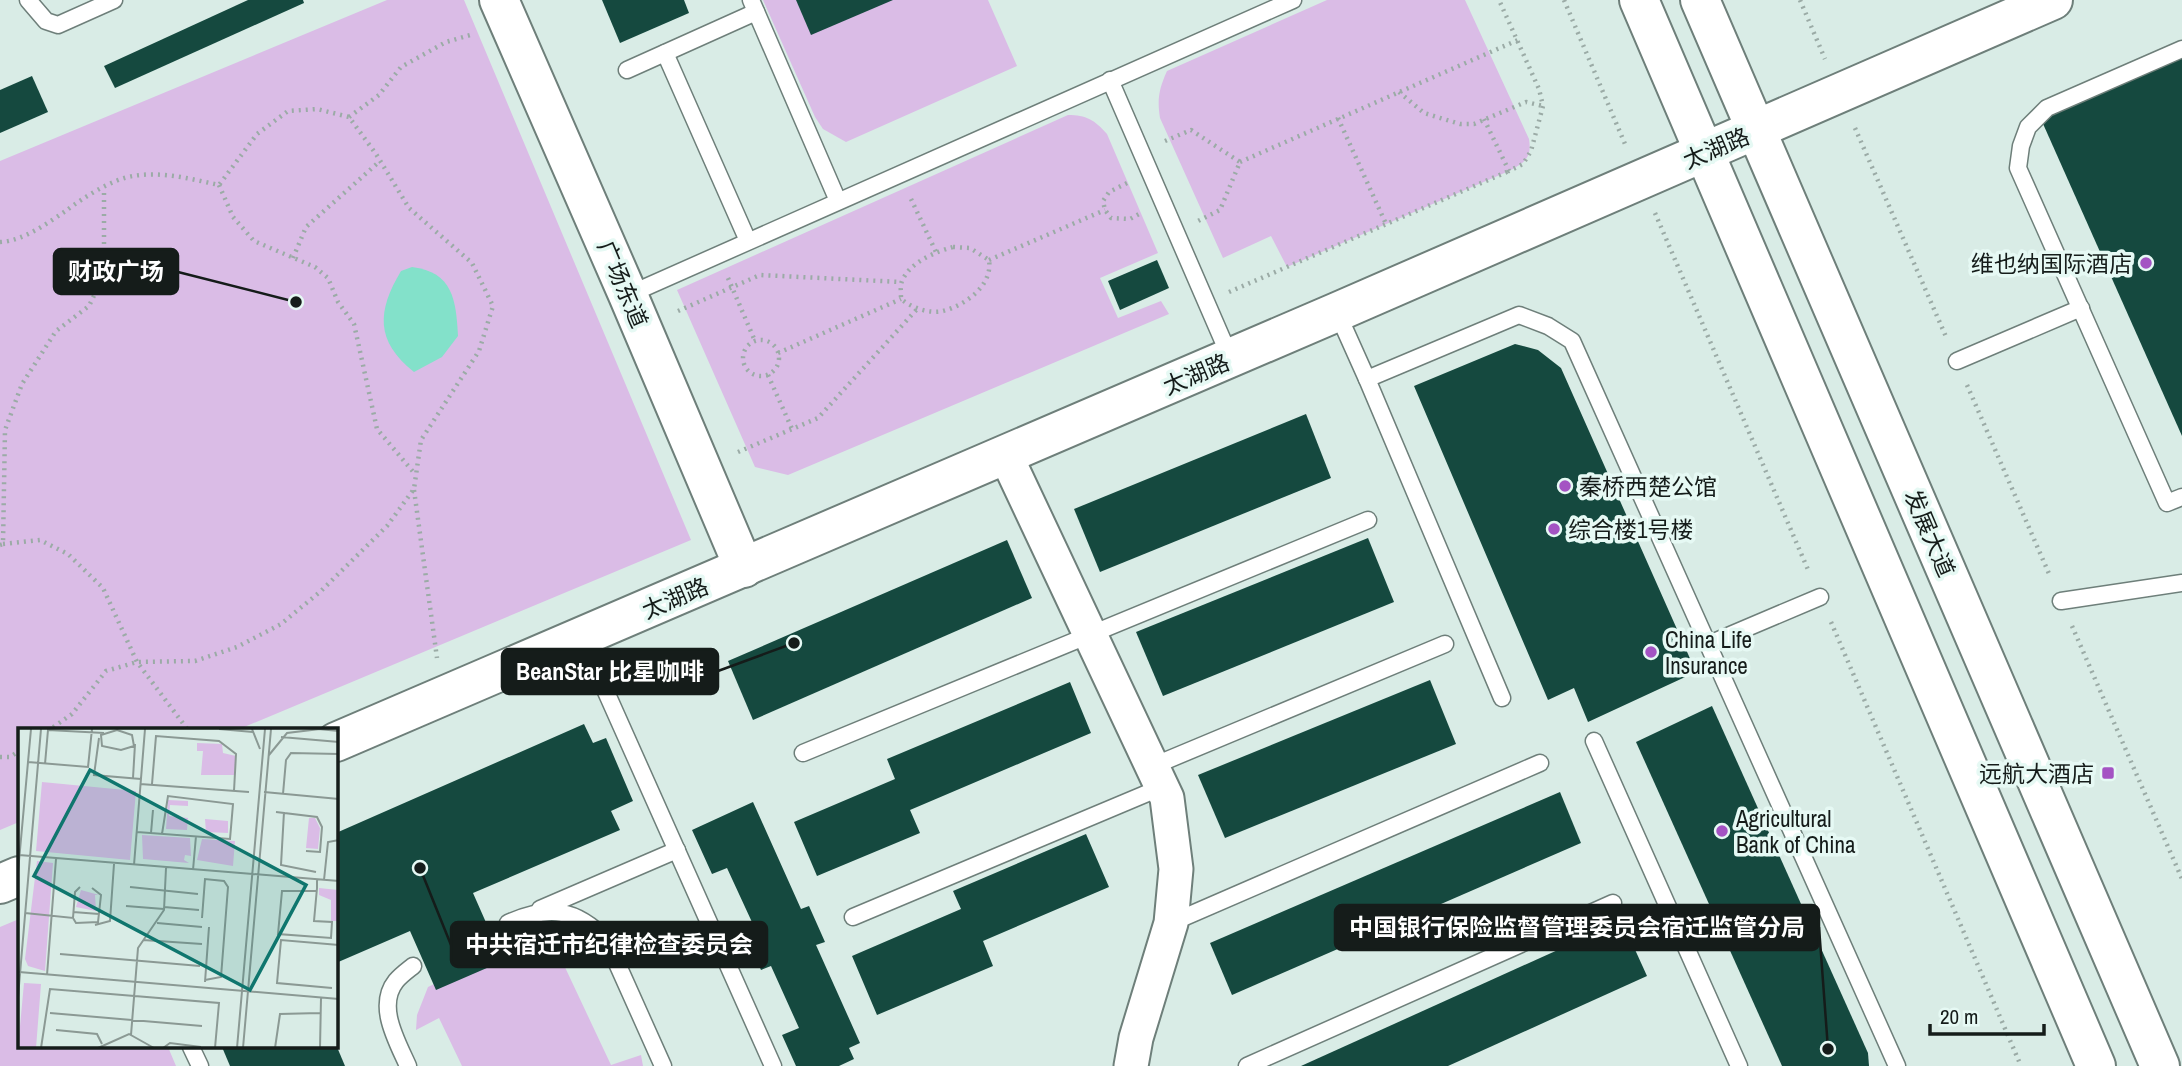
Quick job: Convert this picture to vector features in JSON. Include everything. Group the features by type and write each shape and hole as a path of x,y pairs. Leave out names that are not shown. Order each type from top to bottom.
{"street":[{"path":"1639,0 2096,1066"},
{"name":"发展大道","path":"1700,0 2160,1066"},
{"name":"太湖路","path":"338,741 1006,456 2053,0"},
{"name":"广场东道","path":"504,12 744,568"},
{"path":"1006,456 1167,798 1176,869 1171,923 1136,1038 1131,1066"},
{"path":"0,884 18,876"}],"lane":[{"path":"29,0 46,21 58,25 114,0"},
{"path":"635,311 718,255 1293,0"},
{"path":"627,70 666,53 753,6 838,201"},
{"path":"2182,49 2047,108 2028,127 2021,146 2018,168 2167,503 2182,497"},
{"path":"666,53 748,241"},
{"path":"1110,80 1231,358"},
{"path":"1957,361 2081,308"},
{"path":"1337,312 1502,698"},
{"path":"1367,379 1519,315 1548,326 1572,341 1897,1066"},
{"path":"803,753 1368,520"},
{"path":"2061,601 2182,583"},
{"path":"1709,644 1820,597"},
{"path":"582,638 773,1066"},
{"path":"853,917 1445,644"},
{"path":"1594,741 1739,1066"},
{"path":"1171,923 1541,763"},
{"path":"508,922 677,850"},
{"path":"1247,1066 1614,903"},
{"path":"531,912 554,911 581,918 607,941 663,1066"},
{"path":"408,1066 390,1026 387,999 395,982 413,966"},
{"path":"191,1048 200,1066"}],"path":[{"path":"1206,302 1522,164 1531,151 1543,106 1539,89 1499,0"},
{"path":"1564,0 2021,1066"},
{"path":"1800,0 2182,878"},
{"path":"349,117 379,95 401,67 504,12"},
{"path":"1176,232 1220,210 1240,162 1518,40"},
{"path":"1399,92 1424,113 1442,120 1474,124 1525,102 1543,106"},
{"path":"219,185 257,134 288,111 317,109 349,117 409,208 472,263 493,306 479,351 421,440 414,489 443,696"},
{"path":"1338,118 1386,224"},
{"path":"1485,119 1509,171"},
{"path":"1141,151 1191,130 1240,162"},
{"path":"293,258 306,227 380,161"},
{"path":"1150,172 1109,192 1103,201 1105,210 1111,218 1130,219 1163,203"},
{"path":"900,174 936,252"},
{"path":"0,242 12,242 52,220 85,197 132,176 175,175 219,185"},
{"path":"219,185 233,217 254,241 315,267 328,278 338,302 354,324 377,429 416,475"},
{"path":"104,188 104,275 89,306 56,331 22,384 5,430 2,545 40,540 68,554 103,588 137,662 186,728"},
{"path":"989,260 1105,210"},
{"path":"953,247 970,248 989,260 991,270 986,281 973,295 943,311 910,306 901,299 901,282 909,272 936,252 953,247"},
{"path":"718,255 755,341"},
{"path":"635,311 732,288 761,275 901,282"},
{"path":"778,353 901,299"},
{"path":"701,467 818,418 918,308"},
{"path":"755,341 774,345 778,353 779,362 775,370 768,375 751,373 745,365 744,356 755,341"},
{"path":"768,375 792,429"},
{"path":"52,728 72,714 106,671 137,662 195,661 237,647 281,624 320,591 387,526 414,489"},
{"path":"0,757 10,757 18,752"}],"shaded area":[{"path":"387,0 464,0 691,540 242,728 18,728 18,822 0,830 0,161"},
{"path":"763,0 988,0 1017,66 846,142 823,129 815,117"},
{"path":"1327,0 1465,0 1529,139 1528,155 1523,162 1509,171 1287,267 1271,236 1223,258 1160,118 1160,89 1164,77 1167,71"},
{"path":"1068,115 1090,119 1107,134 1158,253 1100,278 1118,318 1161,301 1169,314 788,475 755,467 677,290"},
{"path":"412,267 436,275 450,290 456,311 458,336 442,357 414,372 392,349 384,325 387,299 393,286 401,271"},
{"path":"18,919 18,1048 168,1048 176,1066 0,1066 0,927"},
{"path":"568,929 592,948 563,963 611,1065 641,1055 643,1066 462,1066 439,1018 416,1030 417,1015 428,987 542,932"}],"building":[{"path":"248,0 303,0 304,3 115,88 104,66"},
{"path":"602,0 684,0 689,13 620,43"},
{"path":"796,0 893,0 811,35"},
{"path":"2182,57 2182,436 2040,117"},
{"path":"32,76 48,112 0,133 0,90"},
{"path":"1157,260 1169,288 1120,310 1108,281"},
{"name":"综合楼1号楼","path":"1515,344 1538,350 1561,368 1696,672 1588,722 1574,688 1548,700 1414,386"},
{"path":"1306,414 1331,478 1100,572 1074,509"},
{"path":"1368,538 1394,602 1163,696 1136,632"},
{"path":"1007,540 1032,598 753,720 728,661"},
{"path":"1430,680 1456,744 1225,838 1198,775"},
{"path":"1070,682 1091,733 910,810 920,833 817,876 794,822 895,779 887,759"},
{"path":"1712,706 1868,1053 1869,1066 1782,1066 1636,742"},
{"path":"584,724 593,743 606,738 633,801 611,811 620,830 473,893 503,961 436,990 410,931 338,962 338,832"},
{"path":"1560,792 1581,843 1232,995 1210,943"},
{"path":"753,802 801,909 809,906 825,942 816,945 860,1043 849,1048 854,1059 839,1066 796,1066 782,1035 799,1028 771,966 761,970 746,937 757,933 727,868 712,874 692,830"},
{"path":"1086,834 1109,887 983,941 993,966 877,1015 852,956 961,909 953,891"},
{"path":"1622,921 1647,976 1448,1066 1301,1066"},
{"path":"222,1048 337,1048 345,1066 230,1066"}],"place":[{"name":"维也纳国际酒店","path":"2146,263"},
{"name":"财政广场","path":"296,302"},
{"name":"秦桥西楚公馆","path":"1565,486"},
{"name":"综合楼1号楼","path":"1554,529"},
{"name":"BeanStar 比星咖啡","path":"794,643"},
{"name":"China Life Insurance","path":"1651,652"},
{"name":"远航大酒店","path":"2108,773"},
{"name":"Agricultural Bank of China","path":"1722,831"},
{"name":"中共宿迁市纪律检查委员会","path":"420,868"},
{"name":"中国银行保险监督管理委员会宿迁监管分局","path":"1828,1049"}]}
